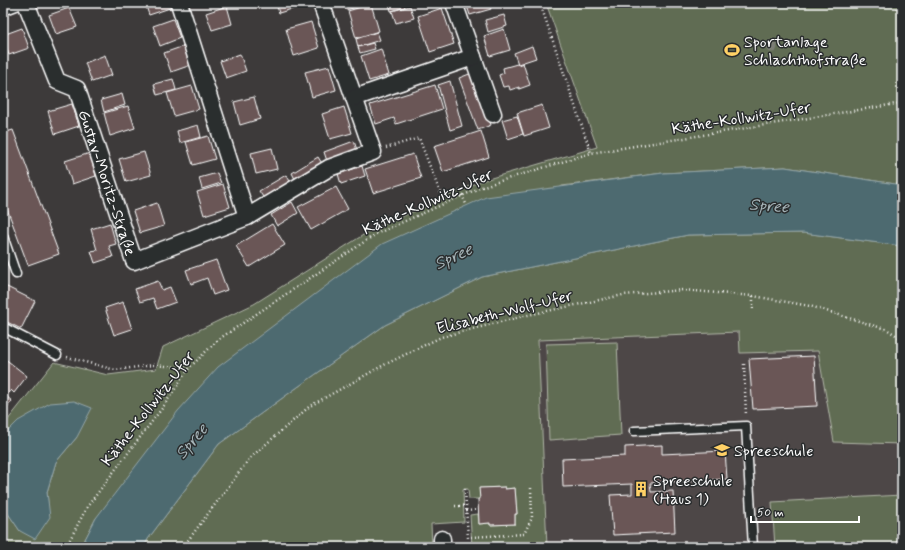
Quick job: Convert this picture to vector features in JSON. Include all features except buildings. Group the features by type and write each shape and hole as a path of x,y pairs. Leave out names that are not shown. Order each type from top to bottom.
{"street":[{"name":"Gustav-Moritz-Straße","path":"25,3 57,81 77,89 134,261 247,217 329,168 373,152"},
{"path":"179,3 247,217"},
{"path":"321,3 373,152"},
{"path":"454,3 493,114"},
{"path":"354,98 473,57"}],"lane":[{"path":"3,11 25,3"},
{"path":"3,236 16,274"},
{"path":"3,327 57,355"},
{"path":"634,431 746,426 753,547"}],"path":[{"path":"540,3 591,153"},
{"name":"Käthe-Kollwitz-Ufer","path":"66,547 87,507 163,407 189,368 219,338 376,234 484,186 591,153 902,102"},
{"path":"373,152 419,138 444,203"},
{"path":"462,196 466,204"},
{"name":"Elisabeth-Wolf-Ufer","path":"183,547 250,458 310,406 382,366 441,337 528,315 623,295 683,290 753,296 810,306 888,330 902,339"},
{"path":"753,296 753,311"},
{"path":"57,355 115,370 153,366 189,368"},
{"path":"744,364 746,426"},
{"path":"465,489 469,538 524,534 532,518 531,488"},
{"path":"455,506 466,506"},
{"path":"466,511 478,510"}],"shaded area":[{"name":"Spreeschule","path":"739,331 902,354 902,547 547,547 538,340"}],"green space":[{"path":"546,3 902,3 902,185 785,167 663,173 562,186 96,518 81,547 3,547 3,506 20,531 48,503 47,492 56,462 77,437 18,421 3,436 3,426 54,362 108,375 156,369 163,347 254,304 368,232 481,181 597,147"},
{"path":"804,233 902,246 902,444 834,442 818,351 740,353 739,332 538,340 547,547 472,547 470,515 478,514 479,524 515,524 515,514 517,514 515,488 505,489 505,487 480,488 480,499 469,499 468,489 463,489 464,522 431,524 432,547 144,547 148,539 219,444 385,325 482,277 688,235"},
{"path":"617,342 621,435 549,440 546,344"},
{"path":"902,495 902,547 775,547 772,502"}],"water":[{"name":"Spree","path":"785,167 902,185 902,246 803,233 688,235 482,277 385,325 219,444 148,539 144,547 81,547 96,518 178,411 218,367 382,244 486,197 663,173"},
{"path":"74,401 92,408 77,437 56,462 47,492 50,517 35,539 20,531 3,506 3,436 18,421 50,403"}],"place":[{"name":"Sportanlage Schlachthofstraße","path":"732,50"},
{"name":"Spreeschule","path":"722,450"},
{"name":"Spreeschule (Haus 1)","path":"641,489"}]}
